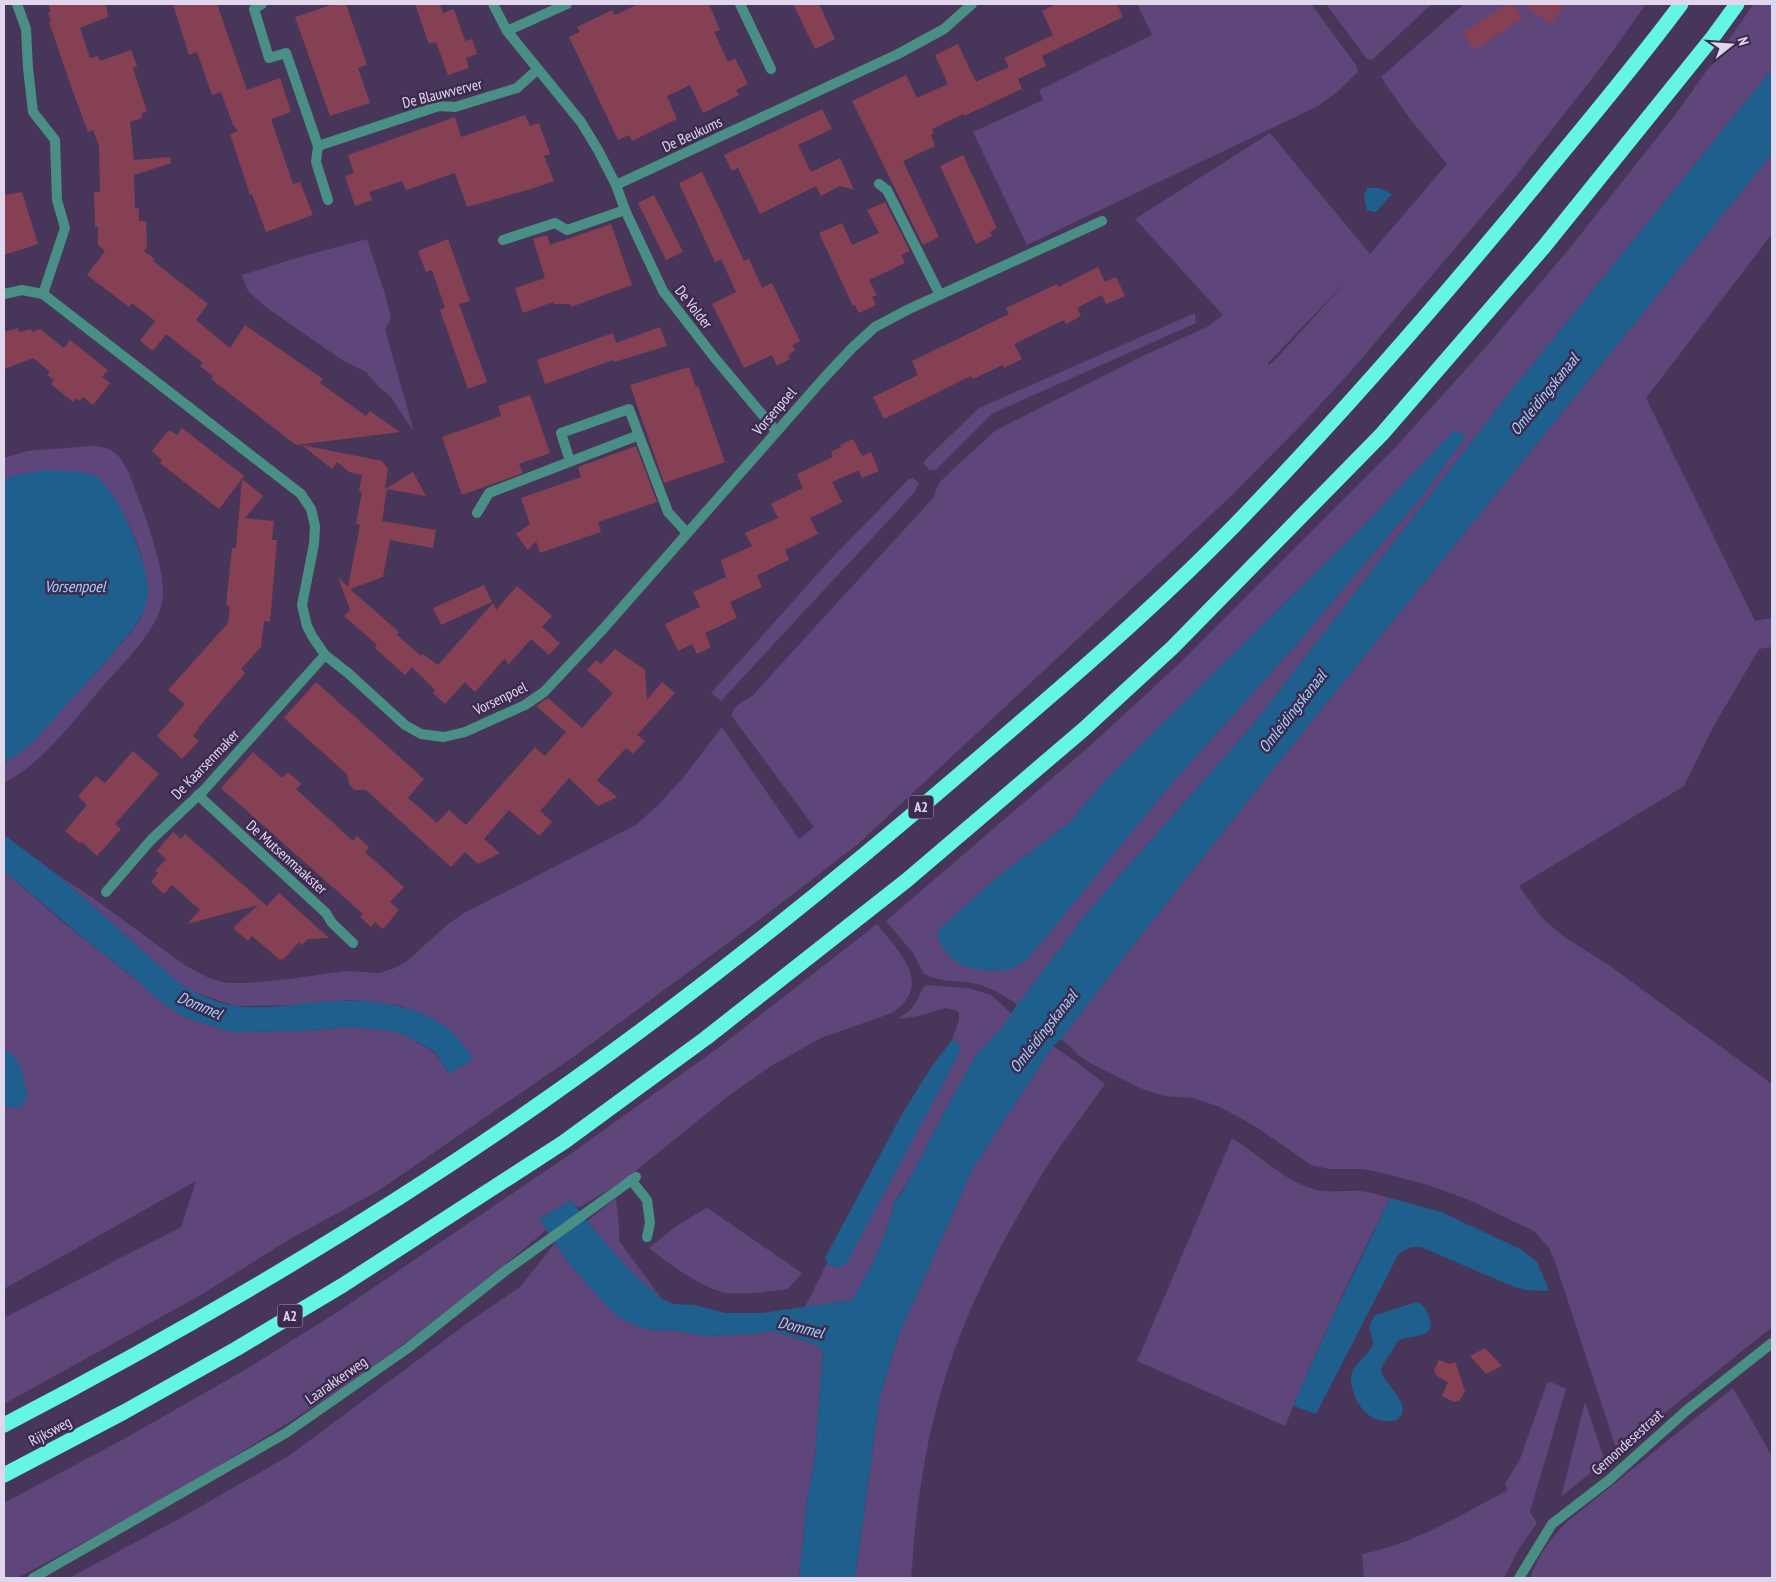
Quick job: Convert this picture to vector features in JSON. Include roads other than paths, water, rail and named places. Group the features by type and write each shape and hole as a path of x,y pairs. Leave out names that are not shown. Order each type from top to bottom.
{"highway":[{"name":"A2","path":"4,1425 102,1374 314,1251 466,1154 540,1104 678,1004 873,850 1140,617 1230,530 1340,413 1436,305 1575,138 1681,4"},
{"name":"Rijksweg","path":"4,1475 87,1432 236,1349 343,1285 564,1142 706,1038 907,880 1084,728 1173,647 1382,434 1543,248 1713,37 1736,4"}],"street":[{"path":"4,294 22,290 43,294 66,228 57,200 55,140 33,112 26,29 17,4"},
{"path":"262,4 254,9 259,28 270,58 286,53 318,146 316,162 328,200"},
{"path":"493,4 507,31 581,122 616,185"},
{"path":"507,31 567,4"},
{"path":"740,4 771,69"},
{"name":"De Beukums","path":"616,185 898,54 944,29 972,4"},
{"name":"De Blauwverver","path":"318,146 439,106 455,107 517,88 538,69"},
{"path":"879,184 887,190 940,295"},
{"name":"De Volder","path":"616,185 625,210 663,291 714,357 776,431"},
{"path":"503,240 555,222 567,230 625,210"},
{"name":"Vorsenpoel","path":"43,294 300,494 311,508 315,526 314,544 302,605 307,626 325,655 348,673 405,725 421,734 444,738 464,732 525,705 544,692 604,628 776,431 852,348 875,327 1102,221"},
{"path":"570,461 561,432 629,408 668,512 687,533"},
{"path":"477,513 489,493 639,435"},
{"name":"De Kaarsenmaker","path":"106,892 151,840 198,795 325,655"},
{"name":"De Mutsenmaakster","path":"198,795 326,913 332,923 353,943"},
{"name":"Laarakkerweg","path":"33,1578 286,1433 408,1348 505,1271 634,1179 647,1200 650,1224 646,1237"},
{"name":"Gemondesestraat","path":"1519,1578 1552,1524 1608,1480 1686,1410 1772,1343"}],"water":[{"path":"1772,69 1772,154 1286,753 1061,1039 1053,1046 973,1168 898,1337 880,1397 855,1578 799,1578 807,1500 815,1456 823,1349 801,1339 771,1331 755,1334 705,1336 669,1330 654,1331 631,1324 615,1314 600,1299 568,1262 539,1219 571,1200 631,1272 662,1299 673,1304 695,1305 725,1313 762,1313 852,1300 874,1260 888,1226 895,1200 901,1194 976,1055 1002,1027 1089,910 1251,727 1506,397"},
{"path":"1367,188 1379,188 1392,194 1376,212 1367,210 1364,197"},
{"path":"1454,430 1466,436 1422,496 1295,646 1167,789 1028,959 1010,969 997,971 968,967 952,959 940,944 938,930 996,878 1070,822 1105,780 1363,526"},
{"name":"Vorsenpoel","path":"44,470 86,473 97,477 105,485 114,496 137,544 146,574 148,596 146,606 139,621 108,659 37,738 20,753 4,761 4,480 15,475"},
{"name":"Dommel","path":"4,835 59,876 179,983 199,994 220,1003 246,1007 356,1001 390,1004 407,1008 438,1022 452,1032 473,1059 449,1074 435,1052 407,1036 392,1031 350,1027 298,1031 231,1032 184,1017 163,1004 132,976 82,937 4,871"},
{"path":"952,1040 958,1043 960,1048 958,1056 846,1264 838,1268 829,1266 825,1258 902,1114 932,1066"},
{"path":"9,1051 19,1062 28,1096 22,1107 8,1108 4,1102 4,1053"},
{"path":"1390,1198 1441,1212 1522,1250 1537,1262 1549,1291 1527,1290 1514,1287 1421,1247 1411,1247 1399,1253 1316,1414 1294,1406 1333,1316"},
{"path":"1417,1302 1427,1312 1431,1324 1430,1329 1421,1335 1398,1341 1384,1363 1381,1371 1383,1376 1403,1407 1399,1418 1396,1420 1381,1421 1368,1414 1358,1402 1354,1395 1351,1375 1356,1365 1368,1353 1373,1344 1369,1326 1375,1315"}],"water label":[{"name":"Omleidingskanaal","path":"1544,394"},
{"name":"Omleidingskanaal","path":"1292,711"},
{"name":"Omleidingskanaal","path":"1043,1031"}]}
